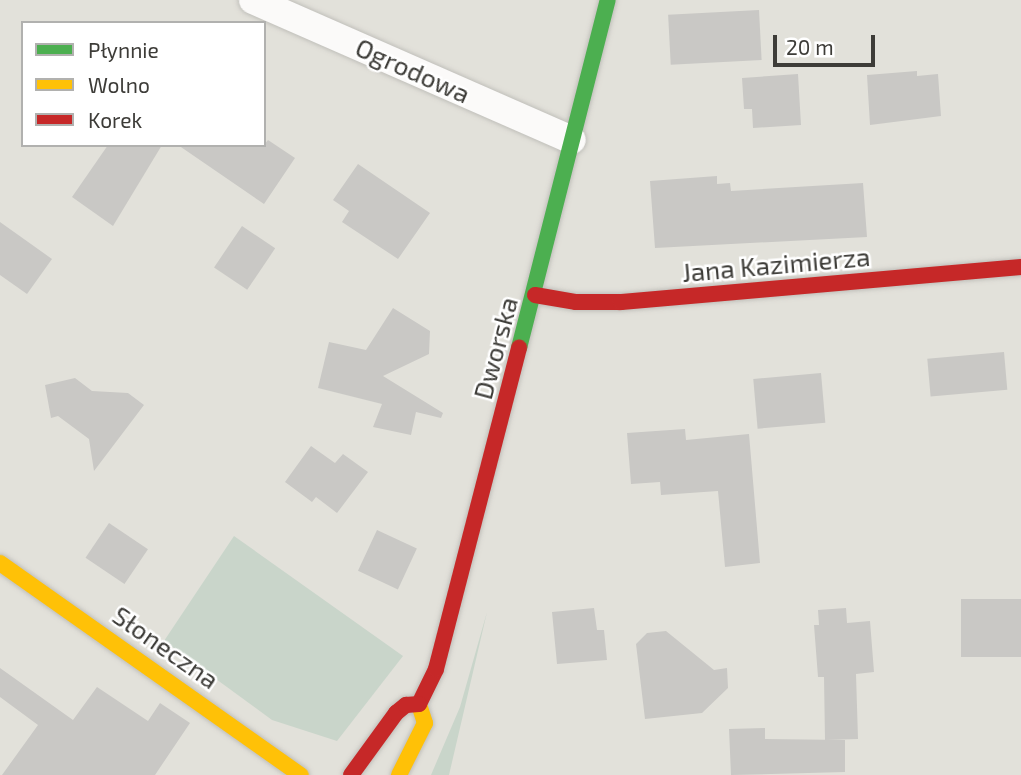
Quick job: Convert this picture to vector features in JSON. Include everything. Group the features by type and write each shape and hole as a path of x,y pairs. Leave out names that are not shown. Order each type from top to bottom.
{"street":[{"name":"Ogrodowa","path":"253,0 572,140"},
{"name":"Dworska","path":"398,775 423,731 425,714 419,704 436,669 535,295 608,0"},
{"name":"Jana Kazimierza","path":"535,295 576,302 621,302 1021,267"},
{"name":"Słoneczna","path":"0,563 302,775"},
{"path":"351,775 396,713 406,705 419,704"}],"shaded area":[{"path":"234,536 403,656 337,741 272,720 164,641"},
{"path":"487,612 449,775 431,775 460,707"}],"building":[{"path":"759,10 762,60 671,65 668,15"},
{"path":"917,71 917,76 938,74 941,116 870,125 867,75"},
{"path":"798,74 801,125 753,128 752,109 744,109 742,78"},
{"path":"268,140 295,158 264,204 181,147 266,147"},
{"path":"107,147 161,147 113,226 72,197"},
{"path":"358,164 430,213 398,259 342,222 349,211 333,200"},
{"path":"717,176 717,184 730,183 731,191 863,183 867,237 655,248 650,181"},
{"path":"0,222 52,259 27,294 0,275"},
{"path":"242,226 275,248 247,290 214,267"},
{"path":"393,308 430,331 429,354 383,376 443,413 441,418 416,412 411,435 373,427 382,404 318,388 329,342 366,350"},
{"path":"1004,352 1007,390 931,397 927,359"},
{"path":"821,373 825,423 758,429 753,379"},
{"path":"75,378 92,391 128,393 144,405 94,471 89,439 58,416 51,418 45,385"},
{"path":"685,429 686,440 749,434 760,563 725,567 718,491 661,495 660,482 631,484 627,433"},
{"path":"311,446 335,463 343,454 368,472 337,513 316,497 312,502 285,482"},
{"path":"109,523 148,549 124,584 86,558"},
{"path":"377,530 417,549 398,589 358,571"},
{"path":"961,599 1021,599 1021,657 961,657"},
{"path":"594,608 597,630 604,630 607,660 557,664 552,612"},
{"path":"846,608 847,623 870,621 874,672 856,674 858,739 825,740 824,677 818,677 814,625 819,625 818,610"},
{"path":"666,631 714,670 727,668 728,688 702,713 645,719 636,644 647,633"},
{"path":"0,668 73,720 97,687 148,721 160,703 190,723 155,775 2,775 38,725 0,697"},
{"path":"765,728 765,739 845,740 845,772 731,775 729,729"}],"traffic: fast":[{"path":"519,348 608,0"}],"traffic: slow":[{"path":"0,563 301,775"},
{"path":"399,775 425,723 419,704"}],"traffic: jam":[{"path":"535,295 576,302 621,302 1021,267"},
{"path":"419,704 436,669 519,348"},
{"path":"351,775 396,713 406,705 419,704"}]}
